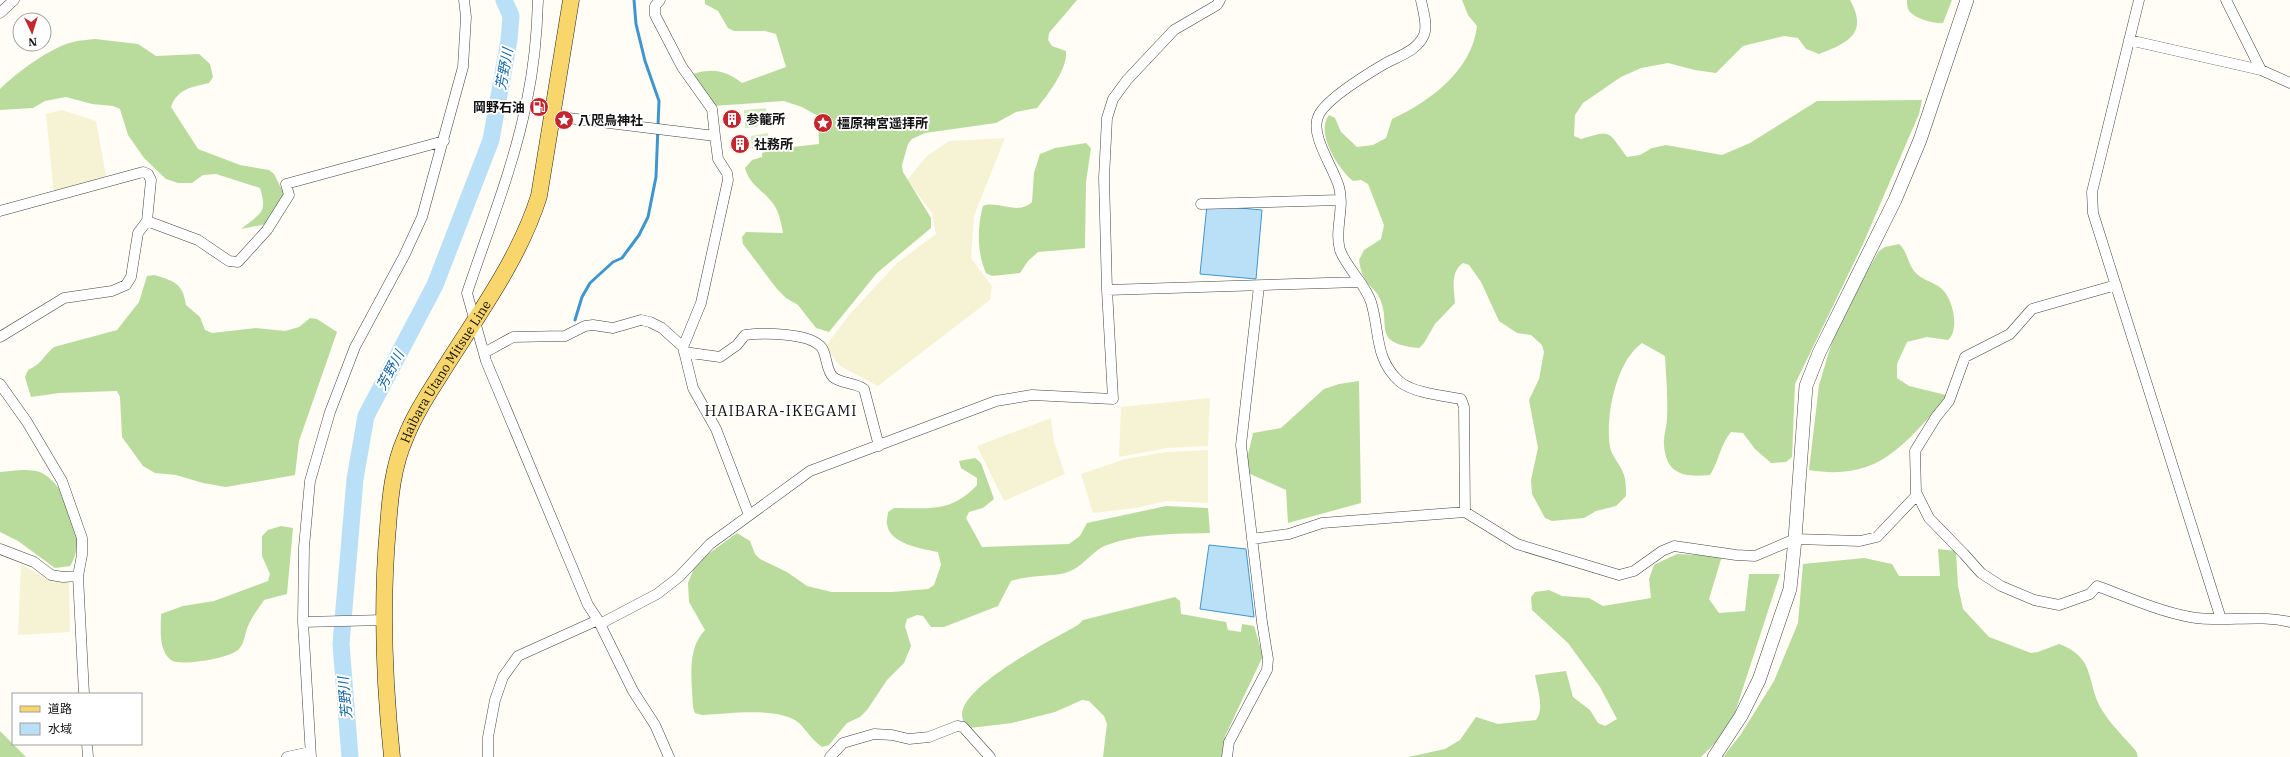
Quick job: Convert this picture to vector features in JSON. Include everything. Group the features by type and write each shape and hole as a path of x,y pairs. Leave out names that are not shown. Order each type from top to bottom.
{"main road":[{"name":"Haibara Utano Mitsue Line","path":"392,757 379,620 389,509 400,452 404,439 419,410 473,320 510,263 530,224 539,196 571,0"}],"street":[{"path":"0,12 14,0"},
{"path":"287,757 310,754 304,547 310,481 330,412 355,348 404,256 422,217 463,67 466,17 464,0"},
{"path":"538,0 536,44 527,101 513,155 467,293 473,320 486,361 588,605 599,622 633,691 655,725 669,757"},
{"path":"660,0 655,6 655,15 682,67 712,109 718,159 727,173 728,180 702,303 684,349 693,388 716,429 749,515"},
{"path":"488,757 488,738 495,700 503,677 518,656 599,622 662,589 679,577 710,544 810,471 996,401 1032,395 1113,399 1107,290 1104,178 1107,118 1113,99 1127,80 1174,30 1217,5 1220,0"},
{"path":"1421,0 1425,23 1424,35 1417,46 1384,64 1326,104 1318,117 1316,130 1339,188 1341,219 1338,235 1340,249 1347,266 1360,282 1371,301 1382,358 1401,382 1426,393 1461,400 1464,407 1465,512"},
{"path":"1714,757 1741,716 1762,672 1790,589 1796,539 1806,386 1820,353 1898,193 1920,140 1967,0"},
{"path":"2139,0 2092,192 2093,213 2220,619"},
{"path":"2226,0 2261,70"},
{"path":"2130,40 2261,70 2290,82"},
{"path":"552,116 649,126 715,136"},
{"path":"147,221 198,240 229,261 238,262 267,230 289,195 286,184 444,141"},
{"path":"0,211 143,172 148,174 151,180 147,221 138,233 131,277 126,285 112,291 64,298 0,337"},
{"path":"1201,204 1340,200"},
{"path":"1107,290 1360,282"},
{"path":"2116,285 2032,309 2010,334 1965,356 1949,401 1936,417 1915,451 1916,492 1929,518 1981,573 2001,586 2034,600 2059,605 2090,594 2097,586 2190,617 2220,619 2276,619 2290,622"},
{"path":"1228,757 1226,752 1228,742 1267,670 1268,659 1262,622 1241,445 1259,286"},
{"path":"484,353 513,338 565,336 585,326 593,325 613,328 641,320 650,322 662,328 684,349 720,357 736,345 745,335 761,333 795,336 813,341 822,348 832,376 837,380 858,384 864,389 879,446"},
{"path":"0,384 27,422 62,481 82,538 82,555 78,576 84,693"},
{"path":"1252,539 1289,534 1322,522 1465,512 1517,544 1620,575 1634,571 1662,551 1674,546 1736,555 1755,556 1796,539 1860,541 1877,537 1909,504 1916,492"},
{"path":"0,549 34,562 51,574 63,577 78,576"},
{"path":"306,622 379,620"},
{"path":"830,757 843,743 874,734 892,735 910,739 928,737 957,726 963,727 990,757"},
{"path":"87,745 88,757"}],"shaded area":[{"path":"62,110 96,121 107,181 54,195 46,114"},
{"path":"1005,138 974,216 971,258 992,286 990,300 878,386 840,366 825,347 849,315 897,263 936,234 932,213 907,180 927,156 949,141"},
{"path":"1210,398 1208,446 1167,448 1119,457 1121,407"},
{"path":"1051,418 1054,442 1065,474 1004,501 977,446"},
{"path":"1208,450 1208,503 1167,501 1136,508 1093,513 1081,474 1125,459 1166,452"},
{"path":"21,564 49,580 69,582 70,632 18,635"}],"green space":[{"path":"705,0 1077,0 1049,33 1048,40 1052,46 1066,51 1066,58 1061,73 1037,108 1016,112 996,123 925,133 912,139 908,144 902,165 903,172 931,218 931,228 877,273 829,332 816,328 798,305 786,298 777,289 743,244 742,237 746,232 783,233 776,208 752,182 745,168 752,160 762,157 762,153 775,149 819,144 818,116 802,107 784,101 713,106 693,74 707,71 719,71 730,75 742,83 786,67 776,34 765,31 734,31 728,28 718,11 705,4"},
{"path":"1462,0 1850,0 1857,21 1856,29 1852,36 1838,46 1819,54 1806,49 1798,38 1784,36 1743,46 1716,73 1695,70 1668,63 1641,68 1621,77 1583,103 1575,115 1574,136 1581,139 1599,134 1609,135 1627,157 1640,155 1652,148 1666,145 1722,155 1750,143 1817,101 1922,100 1919,114 1863,244 1795,384 1792,457 1786,462 1771,463 1755,449 1743,433 1731,432 1724,442 1716,464 1710,475 1685,475 1673,469 1666,455 1664,445 1667,421 1665,356 1642,343 1633,351 1619,376 1614,390 1609,421 1610,447 1624,475 1626,483 1626,496 1616,506 1596,511 1584,518 1552,521 1545,518 1532,494 1531,480 1538,448 1529,400 1539,379 1544,352 1542,345 1531,335 1517,333 1499,321 1481,282 1469,265 1463,263 1456,271 1454,276 1455,303 1435,324 1424,343 1419,348 1393,342 1388,337 1385,330 1382,305 1378,295 1367,283 1361,271 1359,260 1364,250 1381,239 1384,225 1368,184 1361,180 1353,181 1335,159 1326,140 1325,122 1329,115 1335,118 1341,132 1357,147 1373,145 1386,138 1392,119 1407,112 1435,93 1458,70 1467,57 1474,42 1477,26 1468,15"},
{"path":"1907,0 1952,0 1943,23 1940,23 1931,22 1913,15 1908,9"},
{"path":"95,39 138,44 156,56 199,54 210,64 213,77 209,83 191,88 181,93 177,96 171,107 198,149 240,165 269,170 274,174 284,194 276,213 267,224 241,229 257,216 263,208 260,188 216,174 203,175 192,183 178,183 166,179 144,158 128,135 120,109 113,106 92,104 66,97 45,101 33,108 0,110 0,89 24,68 44,55 76,41"},
{"path":"766,108 767,125 745,128 744,110"},
{"path":"768,133 769,149 752,149 751,136"},
{"path":"1086,143 1091,148 1086,182 1085,248 1038,252 1028,261 1020,273 992,276 986,273 981,257 979,240 983,206 995,205 1020,208 1026,206 1032,202 1034,173 1040,154 1055,148"},
{"path":"1899,244 1904,250 1914,271 1924,279 1942,289 1946,294 1954,314 1954,329 1948,340 1927,337 1907,342 1897,364 1897,378 1909,386 1946,395 1943,402 1914,434 1886,457 1870,465 1853,470 1833,472 1809,470 1819,385 1838,322 1879,251 1885,247"},
{"path":"154,275 172,281 180,287 185,298 186,305 200,317 205,330 212,333 256,328 285,331 299,327 310,318 317,319 337,332 299,441 295,475 226,487 203,483 176,475 155,473 143,466 122,437 120,397 117,391 59,393 31,397 25,377 28,370 40,362 54,347 117,330 139,302 147,276"},
{"path":"1359,381 1361,503 1288,523 1286,490 1248,473 1247,459 1253,433 1281,428 1324,389 1339,384"},
{"path":"975,458 981,463 994,499 983,508 969,512 966,518 982,547 1069,544 1080,536 1087,523 1166,506 1208,508 1210,533 1145,536 1107,545 1096,551 1077,568 1071,571 1011,581 998,606 944,627 931,627 923,616 917,615 907,619 905,626 911,646 904,663 887,680 867,710 860,717 847,723 829,745 822,747 799,723 779,714 752,712 702,715 695,713 693,707 692,687 693,656 699,638 705,630 689,602 688,583 696,563 737,533 750,541 755,554 760,559 787,572 807,586 832,592 892,592 928,589 934,585 941,565 938,552 916,547 900,541 889,531 887,524 888,512 894,508 939,507 949,505 958,500 977,485 977,478 961,468 959,461"},
{"path":"21,470 42,473 52,480 67,502 73,515 77,543 75,555 70,566 55,568 18,541 0,532 0,472"},
{"path":"281,526 293,528 287,594 264,600 248,627 241,646 239,649 227,656 195,662 176,662 171,660 164,651 162,645 161,614 183,606 214,601 268,581 270,574 262,556 262,536 268,530"},
{"path":"1938,549 1956,551 1958,586 1963,609 1989,637 2031,653 2059,644 2071,650 2080,657 2089,673 2098,703 2115,728 2136,751 2138,757 1723,757 1741,734 1774,681 1798,623 1803,564 1864,558 1892,564 1899,576 1940,576"},
{"path":"1677,554 1722,556 1709,599 1719,613 1745,611 1749,574 1780,574 1730,728 1701,757 1408,757 1445,749 1460,740 1476,717 1498,724 1536,720 1539,715 1540,704 1535,675 1566,671 1573,697 1590,710 1598,723 1605,726 1617,719 1600,687 1568,643 1532,610 1531,597 1535,592 1549,590 1562,596 1589,598 1603,606 1651,598 1649,579 1654,565"},
{"path":"1175,597 1180,601 1181,614 1226,622 1228,630 1241,632 1242,624 1254,626 1263,656 1225,736 1224,745 1228,757 1103,757 1107,724 1104,716 1089,701 1082,700 1055,712 1012,723 970,728 962,716 967,702 981,686 1001,670 1024,655 1078,625 1083,620"},
{"path":"0,731 12,743 12,745 14,745 26,757 0,757"}],"water":[{"path":"1207,205 1262,210 1256,279 1200,274"},
{"path":"1209,545 1246,549 1254,617 1200,609"}],"waterway":[{"name":"芳野川","path":"350,757 341,644 355,479 366,416 435,285 491,140 509,40 511,16 504,0"},
{"path":"575,320 582,297 590,283 613,262 622,258 639,235 648,217 656,177 659,101 645,61 636,24 634,0"}],"place":[{"name":"岡野石油","path":"539,107"},
{"name":"参籠所","path":"732,119"},
{"name":"八咫烏神社","path":"564,120"},
{"name":"橿原神宮遥拝所","path":"823,123"},
{"name":"社務所","path":"740,144"}],"district":[{"name":"HAIBARA-IKEGAMI","path":"781,410"}]}
